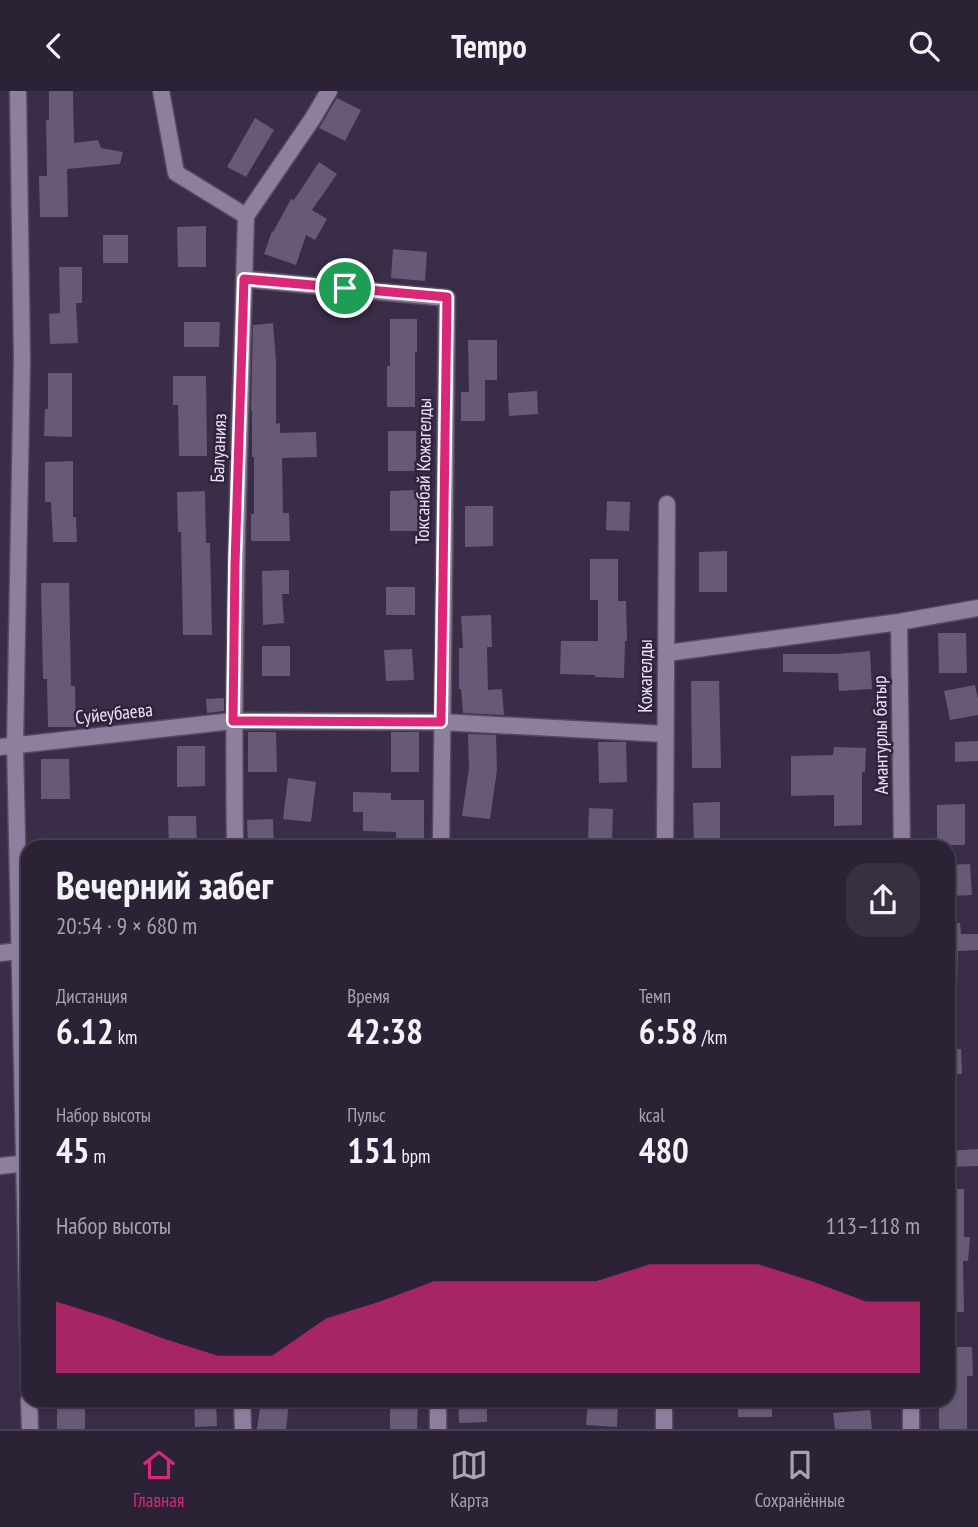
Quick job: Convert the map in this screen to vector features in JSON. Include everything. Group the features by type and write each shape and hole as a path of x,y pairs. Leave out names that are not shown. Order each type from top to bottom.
{"street":[{"path":"18,91 22,359 8,746 21,986"},
{"path":"162,91 176,173 246,216 329,91"},
{"name":"Балуанияз","path":"235,840 235,565 246,216"},
{"name":"Токсанбай Кожагелды","path":"244,279 447,297 441,840"},
{"name":"Кожагелды","path":"666,840 667,504"},
{"path":"667,653 899,622 978,608"},
{"name":"Амантурлы батыр","path":"899,622 902,840"},
{"name":"Суйеубаева","path":"8,746 233,721 441,722 666,734"},
{"path":"0,953 20,951"},
{"path":"0,1165 21,1163"},
{"path":"29,1407 30,1429"},
{"path":"243,1407 243,1429"},
{"path":"438,1407 438,1429"},
{"path":"664,1407 664,1429"},
{"path":"911,1407 911,1429"}],"building":[{"path":"49,91 73,91 74,143 98,140 101,148 123,152 120,164 67,169 68,217 40,217 39,176 47,176 46,120 49,120"},
{"path":"337,98 361,110 345,141 319,128"},
{"path":"255,118 274,130 246,177 227,167"},
{"path":"319,162 337,174 312,210 327,219 315,240 306,235 296,265 264,254 272,231 291,199 294,200"},
{"path":"206,226 206,267 178,267 177,227"},
{"path":"103,235 128,235 128,263 103,263"},
{"path":"393,249 427,252 425,281 391,278"},
{"path":"59,267 82,267 82,303 76,303 78,343 50,344 49,314 60,313"},
{"path":"390,319 417,319 415,407 387,407"},
{"path":"184,322 220,322 219,347 184,347"},
{"path":"273,323 276,424 280,423 280,433 316,432 317,457 282,458 283,513 289,513 290,541 251,541 251,514 254,514 251,411 253,325"},
{"path":"468,340 497,340 497,380 485,380 485,421 461,421 461,392 469,392"},
{"path":"48,373 72,373 72,437 44,436 45,409 48,409"},
{"path":"173,376 206,376 207,456 179,456 178,405 173,405"},
{"path":"537,391 538,414 509,416 508,393"},
{"path":"388,431 416,431 416,471 388,471"},
{"path":"73,461 73,517 76,517 77,542 53,542 51,502 45,502 45,462"},
{"path":"418,490 418,531 390,531 390,491"},
{"path":"205,491 206,543 210,543 212,635 183,635 181,532 178,532 177,492"},
{"path":"607,501 630,502 629,531 606,530"},
{"path":"465,506 493,506 493,546 465,547"},
{"path":"727,551 727,592 699,592 699,552"},
{"path":"590,559 618,559 618,601 626,601 624,678 560,674 561,641 598,641 598,600 590,600"},
{"path":"289,570 289,594 282,594 284,623 263,625 262,571"},
{"path":"41,583 69,583 71,686 75,686 76,727 48,727 47,679 43,679"},
{"path":"386,587 415,587 415,615 386,615"},
{"path":"491,615 492,647 487,647 488,690 502,689 504,715 463,713 459,689 459,648 463,648 461,616"},
{"path":"938,633 966,633 967,673 939,673"},
{"path":"262,646 290,646 290,676 262,676"},
{"path":"412,649 414,680 386,681 384,650"},
{"path":"870,651 872,689 839,691 838,673 783,672 783,654"},
{"path":"691,681 719,681 721,768 692,768"},
{"path":"975,685 978,715 950,720 944,691"},
{"path":"224,698 224,711 207,713 206,699"},
{"path":"248,732 276,732 277,772 248,772"},
{"path":"391,732 419,732 419,772 391,772"},
{"path":"468,734 496,735 497,770 490,819 462,816 469,768"},
{"path":"978,741 978,761 955,762 955,742"},
{"path":"598,742 626,742 627,782 599,783"},
{"path":"177,746 205,746 205,786 177,787"},
{"path":"834,747 866,748 865,772 862,772 862,825 834,826 834,795 791,796 791,756 833,755"},
{"path":"41,759 69,759 70,799 41,799"},
{"path":"288,778 316,782 311,822 283,819"},
{"path":"353,792 391,793 391,800 424,800 424,840 396,840 396,832 363,831 363,812 353,812"},
{"path":"720,802 720,840 694,840 693,803"},
{"path":"965,804 965,845 955,845 955,840 937,840 937,805"},
{"path":"589,808 613,809 612,840 588,839"},
{"path":"168,816 196,816 197,840 169,840"},
{"path":"273,819 274,840 248,840 247,820"},
{"path":"970,864 972,895 955,896 955,865"},
{"path":"955,923 960,923 961,934 978,934 978,950 958,951 957,986"},
{"path":"955,1049 961,1049 962,1074 955,1074"},
{"path":"978,1149 978,1166 955,1167 955,1151"},
{"path":"955,1189 964,1189 964,1237 970,1237 968,1261 963,1261 964,1312 955,1312"},
{"path":"955,1347 972,1347 973,1376 967,1376 967,1429 939,1429 939,1407 955,1407"},
{"path":"57,1407 85,1407 85,1429 57,1429"},
{"path":"194,1407 216,1407 217,1426 195,1427"},
{"path":"260,1407 288,1407 286,1429 257,1429"},
{"path":"390,1407 418,1407 417,1429 390,1429"},
{"path":"458,1407 487,1407 487,1422 459,1423"},
{"path":"588,1407 618,1407 617,1427 586,1425"},
{"path":"738,1407 772,1407 772,1417 738,1417"},
{"path":"870,1410 872,1429 835,1429 833,1413"}],"route":[{"path":"244,279 345,288 447,297 441,722 233,721 244,279"}]}
